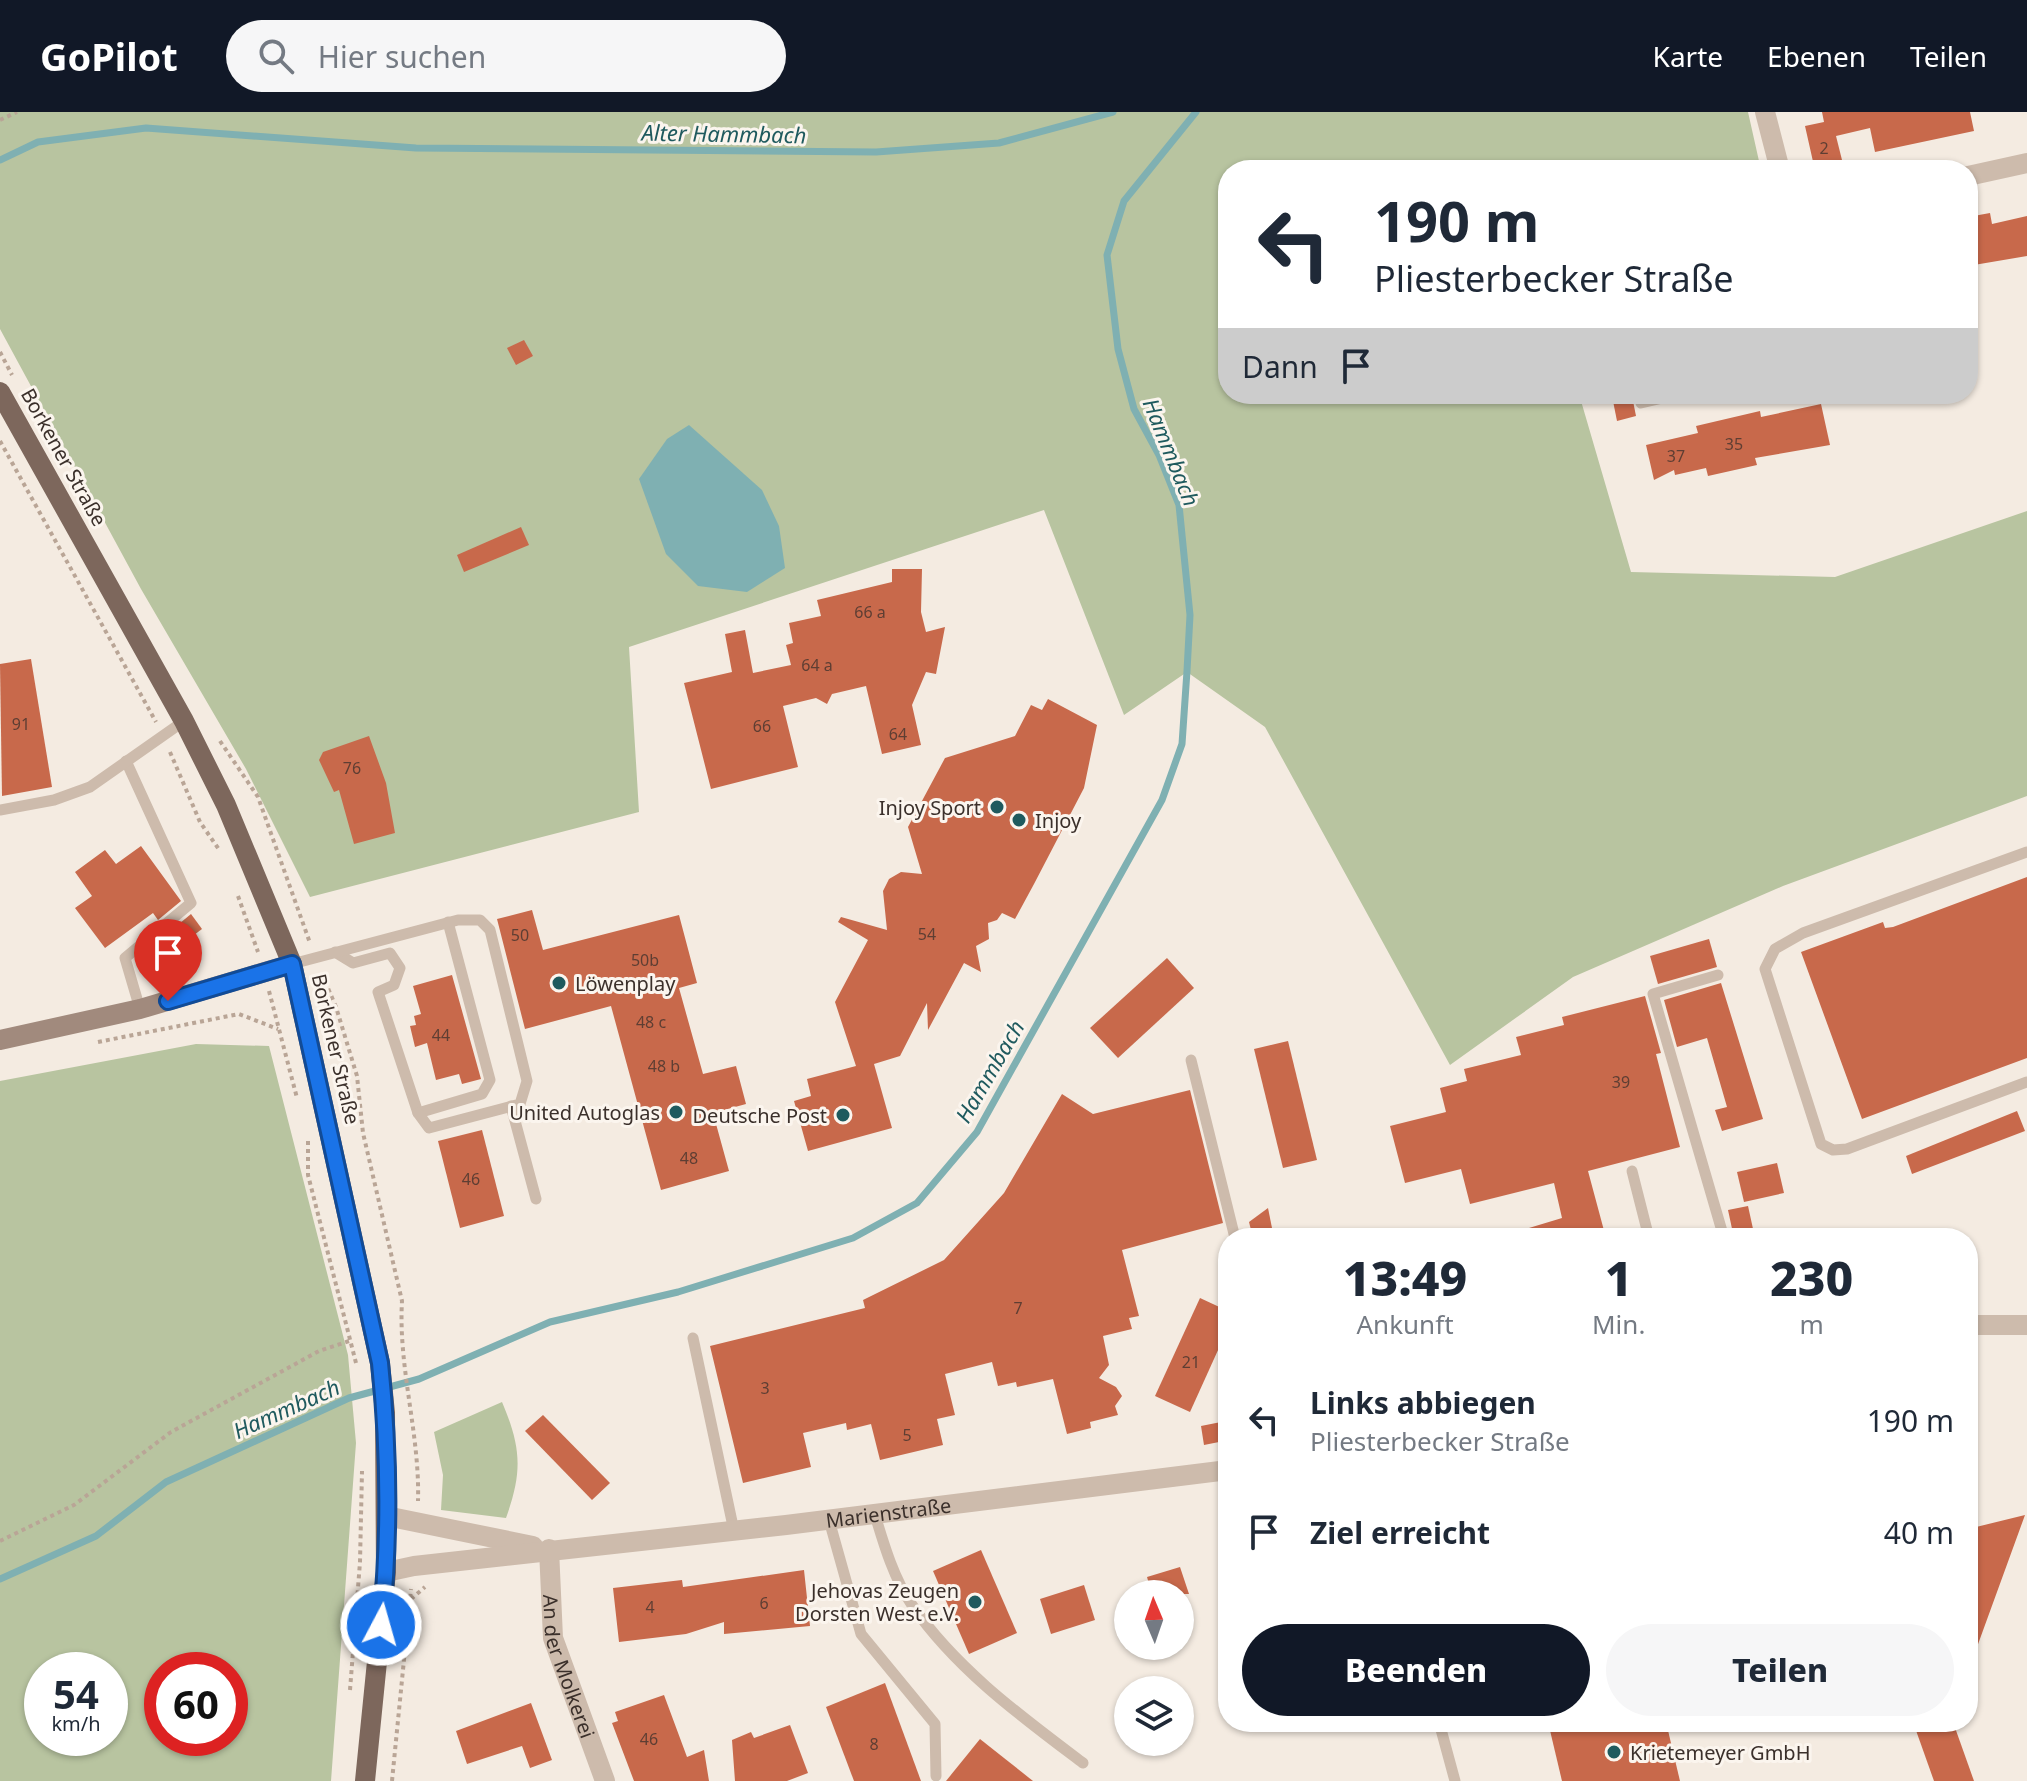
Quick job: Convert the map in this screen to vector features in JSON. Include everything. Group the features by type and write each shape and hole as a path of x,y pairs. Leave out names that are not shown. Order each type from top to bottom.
{"main road":[{"name":"Borkener Straße","path":"0,392 184,721 226,805 292,964 374,1334 385,1413 386,1572 365,1781"},
{"path":"0,1040 140,1009 292,964"}],"street":[{"path":"1765,112 1777,160"},
{"path":"1978,174 2027,163"},
{"path":"1978,1325 2027,1325"},
{"name":"Marienstraße","path":"386,1572 549,1549 875,1515 1218,1471"},
{"name":"Marienstraße","path":"386,1516 549,1549"},
{"name":"An der Molkerei","path":"549,1549 553,1638 605,1781"}],"lane":[{"path":"0,810 54,800 90,787 184,721"},
{"path":"126,761 191,903 125,958 140,1009"},
{"path":"2027,852 1803,933 1775,949 1765,969 1821,1144 1833,1150 1847,1149 2027,1082"},
{"path":"292,964 335,952 448,922 480,920 490,930 527,1081 520,1104 429,1128 418,1113 378,992 394,985 400,968 390,953 353,963 335,952"},
{"path":"418,1113 482,1094 490,1080 448,922"},
{"path":"1718,975 1653,994 1721,1228"},
{"path":"1191,1060 1233,1228"},
{"path":"511,1106 536,1199"},
{"path":"1632,1171 1646,1228"},
{"path":"693,1338 734,1531"},
{"path":"875,1515 886,1552 911,1605 998,1698 1083,1763"},
{"path":"829,1520 861,1634 935,1724 936,1776"},
{"path":"1442,1732 1455,1781"}],"path":[{"path":"0,120 17,112"},
{"path":"315,958 336,1007 357,1076 363,1133 402,1301 400,1328 410,1404"},
{"path":"94,1043 239,1014 278,1029 299,1104"},
{"path":"308,1133 308,1175 358,1372"},
{"path":"0,1541 74,1505 171,1432 319,1351 374,1334"},
{"path":"349,1703 360,1562 362,1462"}],"green space":[{"path":"0,112 1748,112 1759,160 1218,160 1218,404 1582,404 1631,572 1835,577 2027,511 2027,796 1783,886 1573,977 1450,1065 1265,727 1187,672 1124,715 1044,510 629,647 639,812 310,897 246,769 141,589 0,329"},
{"path":"196,1044 269,1046 348,1355 356,1443 331,1781 0,1781 0,1081"},
{"path":"502,1402 513,1432 518,1459 515,1486 506,1518 441,1510 443,1475 434,1432"}],"water":[{"path":"689,425 762,490 779,526 785,568 747,592 698,586 666,554 639,479 667,439"}],"building":[{"path":"1822,112 1970,112 1974,131 1875,152 1870,128 1836,136 1842,160 1813,160 1805,126 1824,122"},
{"path":"1990,213 1992,224 2027,216 2027,256 1978,264 1978,215"},
{"path":"524,340 533,356 516,365 507,348"},
{"path":"1614,404 1634,404 1636,416 1617,421"},
{"path":"1821,404 1830,445 1755,458 1757,465 1708,476 1706,468 1675,475 1674,470 1654,480 1646,445 1698,433 1696,426 1760,411 1761,417"},
{"path":"521,527 529,545 464,572 457,555"},
{"path":"892,569 922,569 921,612 926,632 945,627 936,674 926,672 912,705 921,745 882,754 866,686 832,694 827,704 816,698 783,706 798,767 711,789 684,683 732,672 725,634 745,630 753,673 791,665 786,645 793,643 789,623 821,616 817,600 892,582"},
{"path":"31,659 52,787 2,796 0,664"},
{"path":"1048,699 1097,725 1084,788 1034,884 1015,919 1002,913 997,920 988,923 989,939 976,946 981,972 964,963 928,1030 927,1003 900,1056 874,1064 892,1128 808,1151 794,1101 811,1096 807,1079 856,1066 835,1002 868,940 838,922 841,917 887,930 883,891 889,879 901,872 922,874 908,827 945,758 1015,736 1031,705 1042,710"},
{"path":"369,736 386,783 395,833 354,844 339,790 334,792 319,760 323,752"},
{"path":"141,846 181,901 158,920 153,913 105,948 75,908 92,896 75,872 105,850 116,864"},
{"path":"2027,877 2027,1058 1862,1119 1801,952 1883,922 1885,928 1893,927"},
{"path":"532,910 543,950 679,915 697,983 679,988 703,1074 736,1066 746,1104 713,1113 729,1171 661,1190 611,1006 525,1029 497,919"},
{"path":"191,914 202,929 178,947 168,933"},
{"path":"1709,939 1717,967 1658,984 1650,956"},
{"path":"1167,958 1194,988 1118,1058 1090,1028"},
{"path":"452,975 481,1079 462,1084 459,1074 436,1080 427,1043 415,1047 410,1026 416,1025 414,1016 421,1014 413,986"},
{"path":"1721,983 1763,1119 1722,1131 1715,1110 1727,1107 1707,1038 1677,1047 1664,1000"},
{"path":"1645,996 1661,1053 1656,1054 1680,1147 1588,1171 1603,1228 1529,1228 1562,1218 1554,1183 1470,1204 1461,1169 1405,1183 1390,1126 1446,1112 1440,1088 1467,1081 1464,1069 1521,1055 1516,1037 1564,1025 1562,1017"},
{"path":"1288,1041 1317,1160 1283,1168 1254,1049"},
{"path":"1190,1090 1223,1223 1122,1250 1139,1316 1129,1318 1132,1329 1103,1336 1109,1365 1099,1378 1116,1387 1122,1396 1115,1406 1118,1415 1090,1422 1091,1428 1067,1434 1053,1379 1017,1387 1016,1382 998,1386 992,1362 945,1374 955,1415 937,1419 943,1445 880,1460 871,1424 847,1430 846,1423 803,1433 811,1467 743,1483 710,1346 865,1308 863,1300 944,1260 1004,1193 1062,1094 1093,1114"},
{"path":"2017,1111 2025,1131 1912,1174 1906,1156"},
{"path":"482,1130 504,1216 460,1228 438,1141"},
{"path":"1777,1163 1784,1193 1744,1202 1737,1172"},
{"path":"1748,1206 1753,1228 1732,1228 1728,1210"},
{"path":"1268,1208 1272,1228 1250,1228 1249,1222"},
{"path":"1200,1298 1218,1306 1218,1350 1190,1412 1155,1396"},
{"path":"543,1415 610,1483 592,1500 525,1431"},
{"path":"1218,1423 1218,1442 1204,1445 1201,1426"},
{"path":"2025,1515 1978,1644 1978,1527"},
{"name":"Jehovas Zeugen Dorsten West e.V.","path":"981,1550 1017,1633 969,1654 933,1571"},
{"path":"1180,1567 1184,1580 1148,1580 1147,1577"},
{"path":"804,1570 810,1626 724,1634 724,1622 686,1634 619,1642 613,1588 682,1580 683,1587"},
{"path":"1084,1585 1095,1620 1051,1634 1040,1599"},
{"path":"885,1683 921,1781 854,1781 826,1707"},
{"path":"664,1695 687,1757 704,1750 709,1781 634,1781 612,1723 618,1721 615,1712"},
{"path":"531,1703 552,1760 530,1768 522,1746 467,1764 456,1731"},
{"path":"790,1725 808,1773 787,1781 735,1781 732,1740 751,1732 754,1738"},
{"name":"Krietemeyer GmbH","path":"1550,1732 1668,1732 1680,1781 1562,1781"},
{"path":"1917,1732 1957,1732 1974,1781 1934,1781"},
{"path":"980,1739 1004,1758 1033,1781 946,1781"}],"waterway":[{"name":"Alter Hammbach","path":"0,160 38,142 146,128 416,148 876,152 999,143 1113,112"},
{"name":"Hammbach","path":"0,1579 96,1536 166,1482 349,1398 419,1379 550,1322 678,1292 853,1238 917,1203 977,1132 1162,800 1182,744 1190,615 1179,505 1159,455 1134,409 1118,349 1107,255 1124,201 1196,112"}],"place":[{"name":"Injoy Sport","path":"997,807"},
{"name":"Injoy","path":"1019,820"},
{"name":"Löwenplay","path":"559,983"},
{"name":"United Autoglas","path":"676,1112"},
{"name":"Deutsche Post","path":"843,1115"},
{"name":"Jehovas Zeugen Dorsten West e.V.","path":"975,1602"},
{"name":"Krietemeyer GmbH","path":"1614,1752"}],"route":[{"path":"168,1001 292,964 380,1363 385,1413 386,1572 381,1625"}]}
